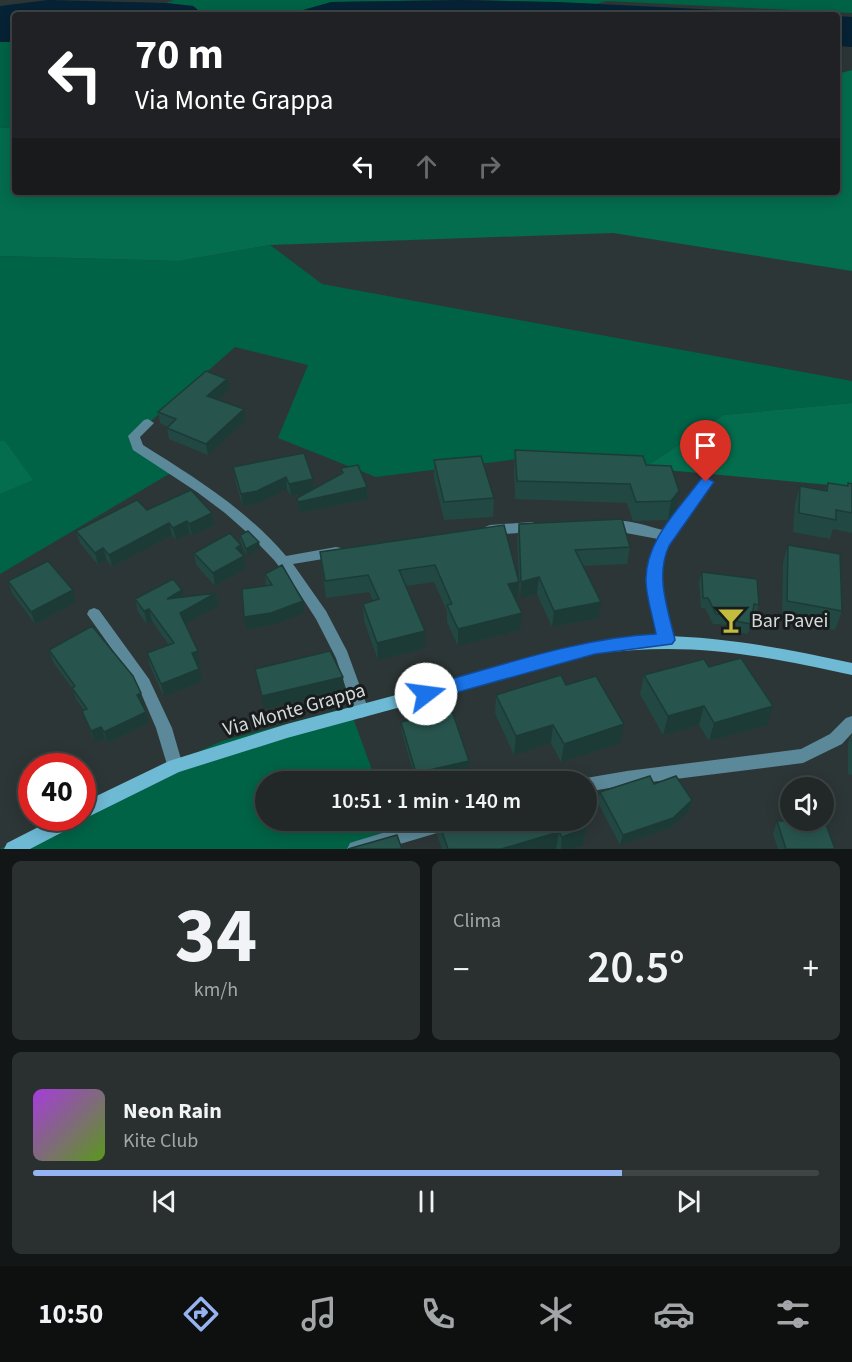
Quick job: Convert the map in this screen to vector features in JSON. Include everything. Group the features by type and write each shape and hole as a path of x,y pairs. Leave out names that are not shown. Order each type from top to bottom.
{"street":[{"path":"148,423 134,436 137,447 250,525 284,561 322,617 341,653 361,711"},
{"path":"666,640 653,575 656,557 667,536 706,482"},
{"path":"598,525 629,527 667,536"},
{"path":"472,532 541,527"},
{"path":"284,561 347,550"},
{"path":"94,614 144,684 164,728 175,766"},
{"name":"Via Monte Grappa","path":"96,805 175,766 287,731 595,648 627,642 666,640 775,652 852,669"},
{"path":"597,783 803,756 827,745 852,723"},
{"path":"13,849 47,831"},
{"path":"356,849 417,831"}],"green space":[{"path":"174,0 460,0 332,2 297,12 200,12 193,6 166,3"},
{"path":"476,0 852,0 852,13 607,1 595,4"},
{"path":"0,42 12,42 12,127 0,128"},
{"path":"852,70 852,271 613,233 270,245 179,261 0,256 0,128 12,127 12,195 840,195 840,73"},
{"path":"270,245 322,284 852,381 852,403 723,415 644,468 525,458 376,477 278,438 308,365 235,347 134,436 137,447 174,471 0,574 0,494 32,480 5,441 0,441 0,256 179,261"},
{"path":"852,403 852,487 644,468 723,415"},
{"path":"0,441 5,441 33,480 0,494"},
{"path":"349,707 372,771 255,771 255,831 394,831 396,836 356,849 0,849 33,831 96,831 96,797 222,741"}],"water":[{"path":"48,0 166,3 193,6 200,12 12,12 12,42 0,42 0,6"},
{"path":"460,0 559,2 759,12 296,12 331,2"},
{"path":"840,16 852,17 852,47 840,46"}],"building":[{"path":"206,371 227,379 207,396 244,409 206,444 167,428 176,419 158,412"},
{"path":"515,450 643,456 646,465 671,466 679,491 671,501 636,502 630,484 517,481"},
{"path":"304,453 313,479 289,484 286,477 257,491 241,494 233,467"},
{"path":"481,456 494,498 444,502 434,460"},
{"path":"358,465 367,487 298,502 297,498 343,473 341,468"},
{"path":"828,483 848,486 848,483 852,484 852,513 836,510 836,520 799,513 800,486 827,491"},
{"path":"191,490 212,513 189,524 187,521 173,528 169,523 109,555 103,548 95,553 76,531 137,500 147,510"},
{"path":"622,519 630,547 575,550 601,602 554,611 539,577 521,582 519,524"},
{"path":"504,525 519,582 508,584 522,613 458,629 447,605 452,604 435,565 399,570 425,631 377,643 363,604 379,599 368,575 325,581 320,552"},
{"path":"248,531 259,542 246,549 240,535"},
{"path":"230,533 241,545 236,548 244,556 213,573 194,553"},
{"path":"788,545 840,554 842,611 787,601"},
{"path":"48,561 73,590 31,612 8,581"},
{"path":"282,565 303,601 271,613 244,617 242,589 272,585 265,574"},
{"path":"702,572 757,579 759,605 754,604 751,624 731,620 730,615 716,614 708,598 703,598"},
{"path":"173,579 182,590 167,599 216,593 180,613 198,651 192,653 199,669 161,684 147,653 174,643 149,609 144,611 135,599"},
{"path":"92,626 133,676 141,693 137,695 146,712 104,732 101,727 91,731 82,711 87,709 72,688 75,686 49,650"},
{"path":"330,651 343,677 262,696 255,669"},
{"path":"741,658 773,706 714,723 704,706 668,716 644,675 704,659 709,667"},
{"path":"561,675 566,685 596,676 624,724 564,744 553,725 516,736 496,695"},
{"path":"452,711 469,761 415,771 401,722"},
{"path":"650,776 654,784 676,776 692,800 673,818 623,835 600,792"},
{"path":"442,831 578,831 562,837 559,832 501,849 448,849"},
{"path":"780,831 828,831 835,849 786,849"},
{"path":"397,835 402,849 348,849"}],"place":[{"name":"Bar Pavei","path":"731,620"}],"route":[{"path":"426,694 595,648 627,642 666,640 653,575 658,549 706,482"}]}
